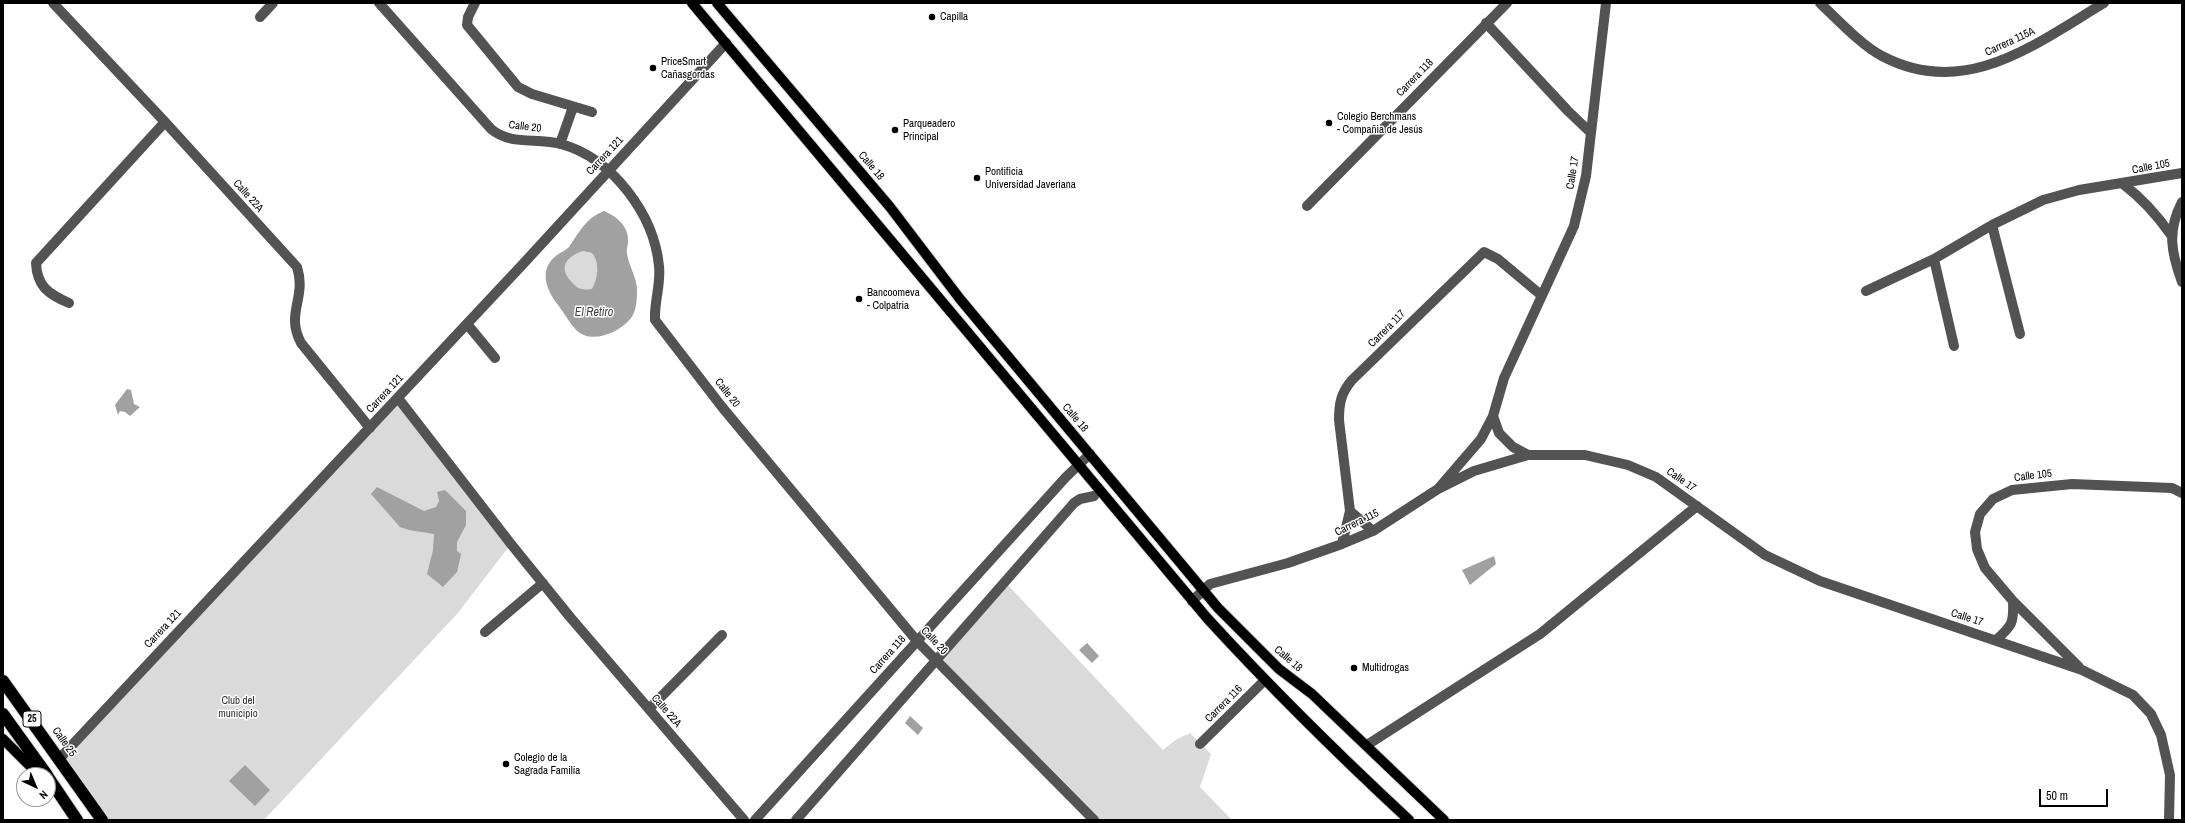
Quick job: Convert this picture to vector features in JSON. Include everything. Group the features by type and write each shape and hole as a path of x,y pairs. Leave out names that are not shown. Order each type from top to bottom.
{"highway":[{"name":"Calle 25","path":"3,681 60,758 102,820"},
{"name":"25","path":"3,714 41,767"},
{"name":"25","path":"56,788 77,820"}],"main road":[{"path":"692,3 914,271 1079,464 1192,601 1264,681 1336,752 1409,820"},
{"name":"Calle 18","path":"717,3 890,207 960,299 1203,590 1279,669 1312,694 1444,820"},
{"path":"3,740 31,767"},
{"name":"25","path":"56,793 65,801"}],"street":[{"name":"Calle 22A","path":"53,3 165,122 297,267 301,280 294,321 295,332 301,343 370,428"},
{"path":"260,17 273,3"},
{"name":"Calle 20","path":"379,3 491,129 499,136 511,139 560,144 584,153 608,169 627,192 647,221 656,247 660,285 654,305 655,320 722,407 917,642 1094,820"},
{"path":"475,3 468,17 467,25 518,87 532,94 592,112"},
{"name":"Carrera 118","path":"1307,206 1507,3"},
{"name":"Calle 17","path":"1438,489 1481,439 1492,416 1504,378 1574,226 1586,176 1606,3"},
{"name":"Carrera 115A","path":"1820,3 1882,56 1908,67 1934,73 1993,65 2027,49 2104,3"},
{"path":"1486,23 1590,132"},
{"name":"Carrera 121","path":"60,758 398,398 726,43"},
{"path":"560,144 573,107"},
{"path":"69,303 54,297 43,286 37,276 36,263 165,122"},
{"name":"Calle 105","path":"1866,291 1934,259 1992,225 2043,200 2079,190 2124,184 2182,173"},
{"name":"Calle 105","path":"2124,184 2149,207 2171,235"},
{"path":"2182,202 2171,235 2176,266 2182,282"},
{"path":"1992,225 2020,334"},
{"name":"Carrera 117","path":"1342,544 1350,511 1339,406 1342,392 1352,380 1484,252 1498,259 1541,295"},
{"path":"1934,259 1954,346"},
{"path":"466,324 495,358"},
{"name":"Calle 22A","path":"398,398 570,617 744,820"},
{"path":"1492,416 1499,433 1513,447 1528,455"},
{"name":"Carrera 118","path":"755,820 1079,464 1090,454"},
{"name":"Calle 17","path":"1528,455 1585,455 1628,465 1656,478 1766,555 1820,581 2082,670 2133,694 2151,714 2162,735 2170,775 2170,820"},
{"name":"Carrera 115","path":"1192,601 1210,584 1288,563 1342,544 1373,531 1438,489 1474,471 1528,455"},
{"name":"Calle 105","path":"2172,488 2182,483"},
{"name":"Calle 105","path":"2082,670 2013,601 1985,568 1977,549 1975,532 1980,514 1993,500 2012,490 2072,484 2172,488 2182,492"},
{"path":"796,820 1074,503 1080,499 1094,496"},
{"path":"1367,745 1540,634 1697,506"},
{"path":"1350,511 1373,531"},
{"path":"485,632 543,583"},
{"path":"1996,640 2011,627 2014,613 2013,601"},
{"path":"649,709 722,635"},
{"name":"Carrera 116","path":"1200,744 1264,681"}],"green space":[{"path":"583,251 592,253 595,257 597,276 593,289 581,289 577,287 566,275 566,262 577,253"},
{"name":"Club del municipio","path":"398,398 511,544 457,614 264,820 102,820 60,758"},
{"path":"1006,583 1163,750 1177,739 1190,733 1211,754 1200,787 1232,820 1094,820 936,661"}],"water":[{"name":"El Retiro","path":"604,211 609,213 618,219 625,227 628,237 627,254 636,282 637,295 634,313 626,323 614,332 593,337 580,333 571,324 550,293 547,286 546,273 547,267 551,261 569,247 580,230 592,217","holes":["583,251 592,253 595,257 597,266 596,280 592,289 581,289 576,286 566,275 566,262 573,256"]},
{"path":"127,389 131,390 134,404 140,407 130,416 125,412 120,411 118,415 115,405"},
{"path":"377,487 424,511 436,507 439,501 437,492 445,490 466,511 466,525 457,542 457,551 461,554 457,572 443,587 427,574 433,550 434,534 400,527 371,494"},
{"path":"1494,556 1496,564 1470,585 1462,570"},
{"path":"1087,643 1099,656 1092,663 1079,650"},
{"path":"910,716 923,728 918,735 905,723"},
{"path":"245,765 270,790 255,806 229,781"}],"place":[{"name":"Capilla","path":"932,17"},
{"name":"PriceSmart Cañasgordas","path":"653,68"},
{"name":"Colegio Berchmans - Compañia de Jesús","path":"1329,123"},
{"name":"Parqueadero Principal","path":"895,130"},
{"name":"Pontificia Universidad Javeriana","path":"977,178"},
{"name":"Bancoomeva - Colpatria","path":"859,299"},
{"name":"Multidrogas","path":"1354,668"},
{"name":"Colegio de la Sagrada Familia","path":"506,764"}]}
